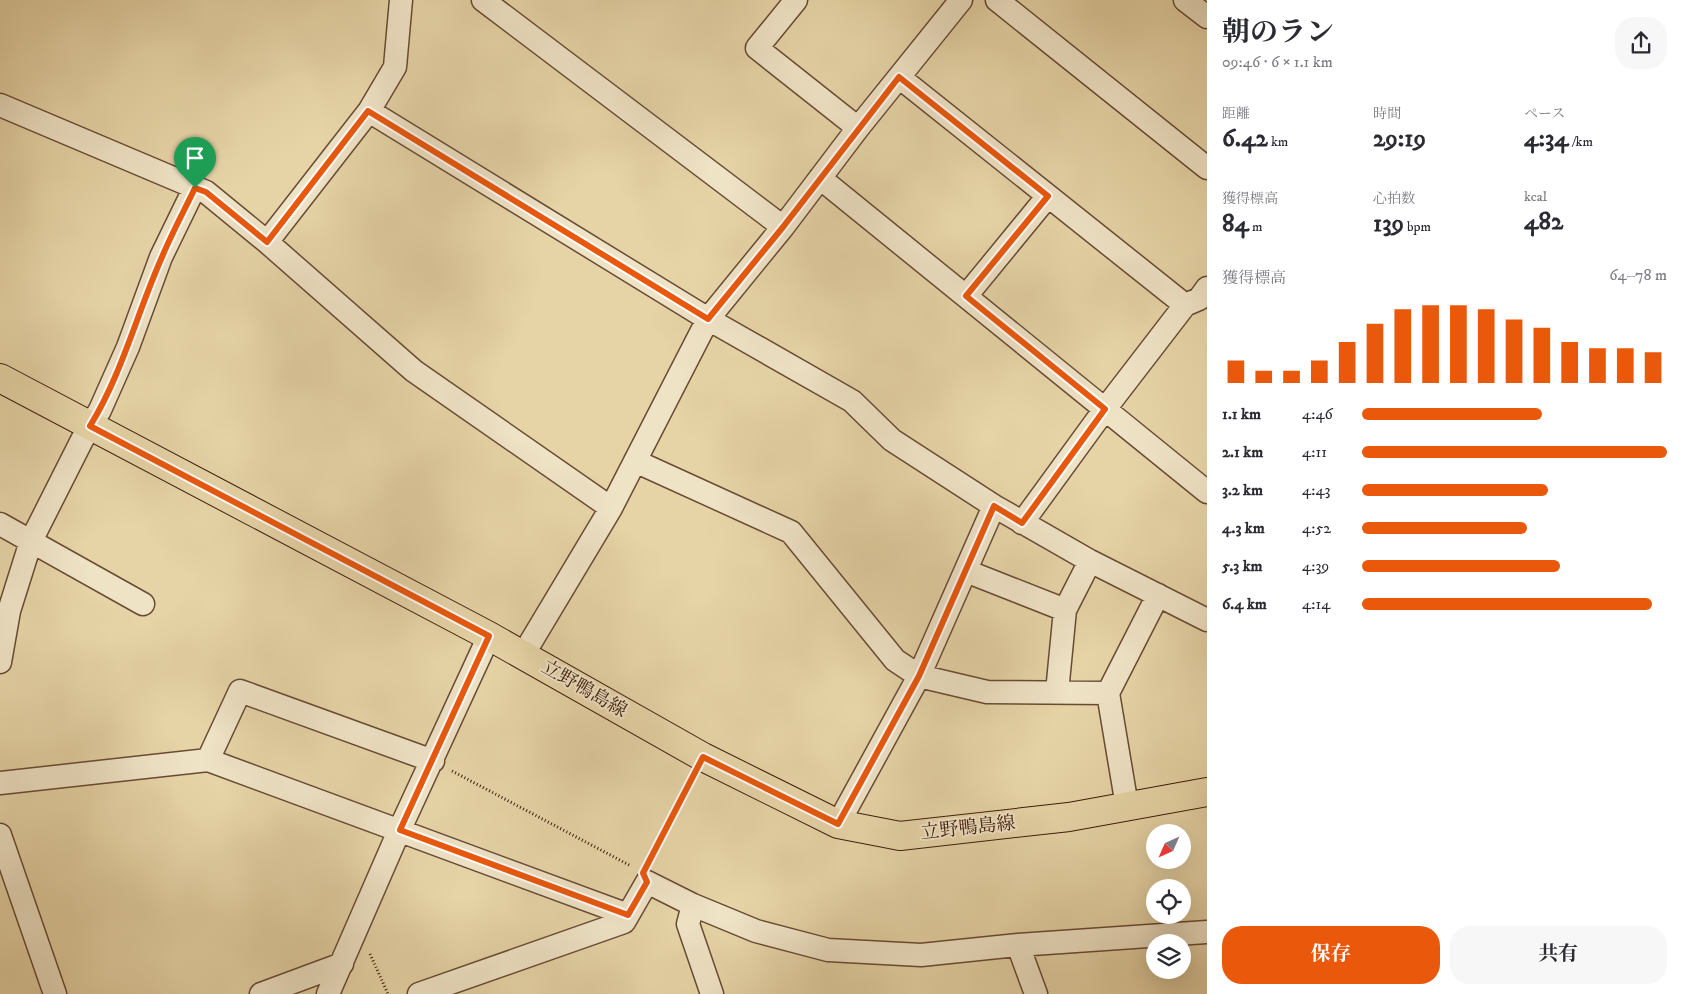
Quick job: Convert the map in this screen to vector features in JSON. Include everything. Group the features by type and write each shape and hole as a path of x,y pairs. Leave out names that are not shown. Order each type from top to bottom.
{"main road":[{"name":"立野鴨島線","path":"0,378 489,636 703,757 838,824 900,836 1069,817 1207,792"}],"street":[{"path":"267,242 368,111 395,67 401,0"},
{"path":"483,0 783,227"},
{"path":"796,0 758,48 858,128"},
{"path":"524,655 611,508 708,319 783,227 858,128 961,0"},
{"path":"997,0 1207,168"},
{"path":"1185,0 1207,17"},
{"path":"899,77 1048,196 1199,299 1105,409 1022,523"},
{"path":"0,106 206,192 267,242 414,371 611,508"},
{"path":"368,111 708,319 852,401 892,440 1022,523 1090,561 1207,620"},
{"path":"820,178 1207,492"},
{"path":"0,662 9,611 31,541 100,410 128,347 161,257 195,188"},
{"path":"966,296 1048,196"},
{"path":"635,461 791,532 895,660 919,676 987,692 1108,693"},
{"path":"838,824 919,676 994,506"},
{"path":"0,524 143,604"},
{"path":"1057,692 1065,610 1090,561"},
{"path":"966,571 1065,610"},
{"path":"1127,806 1108,693 1158,595"},
{"path":"328,994 400,830 489,636"},
{"path":"208,760 240,691 433,761"},
{"path":"0,783 208,760 628,915"},
{"path":"0,835 8,886 55,994"},
{"path":"419,994 624,922 645,877 693,905 756,932 828,950 921,955 1018,945 1207,932"},
{"path":"693,905 688,924 712,994"},
{"path":"1018,945 1036,994"},
{"path":"260,994 342,964"}],"path":[{"path":"433,761 645,877 703,757"},
{"path":"358,928 388,994"}],"route":[{"path":"899,77 1048,196 966,296 1105,409 1022,523 994,506 919,676 838,824 703,757 643,873 647,882 628,915 400,830 489,636 90,426 100,410 128,347 161,257 195,188 206,192 267,242 368,111 708,319 783,227 899,77"}]}
